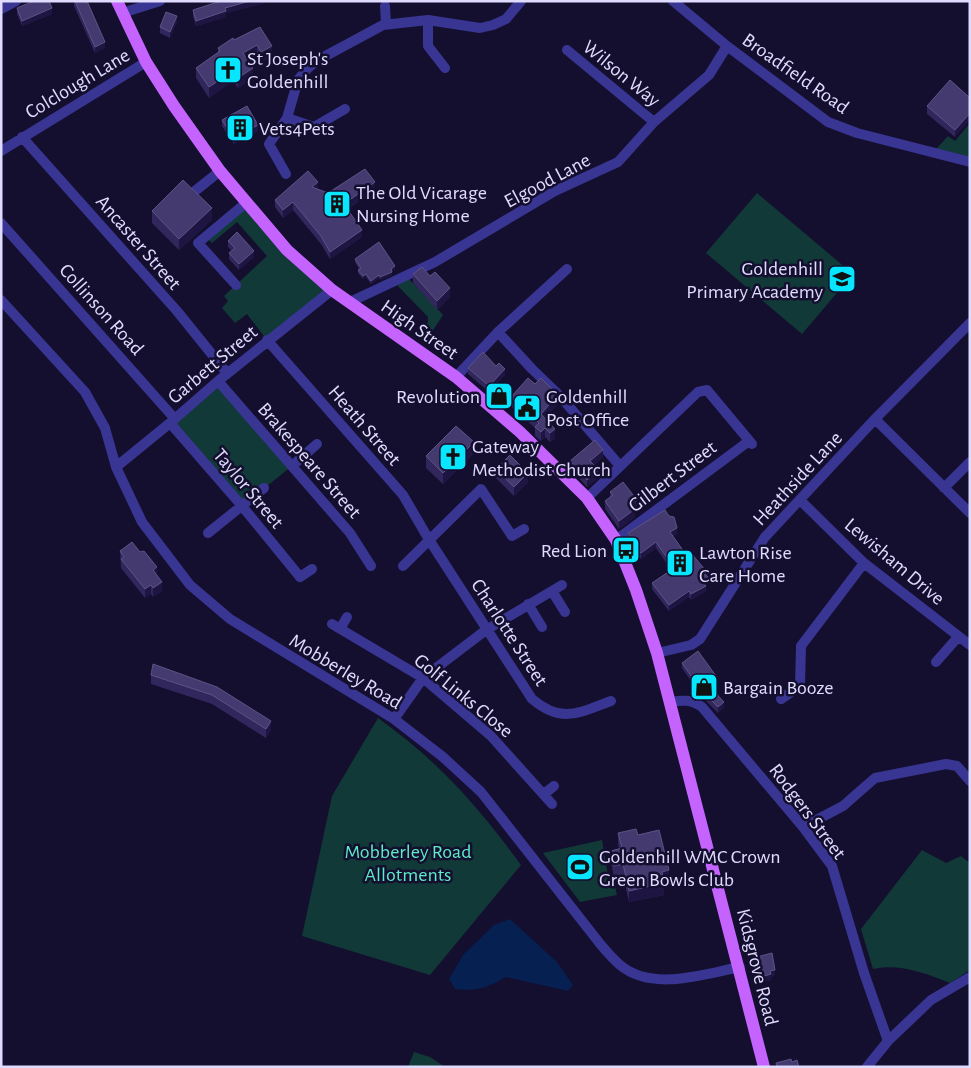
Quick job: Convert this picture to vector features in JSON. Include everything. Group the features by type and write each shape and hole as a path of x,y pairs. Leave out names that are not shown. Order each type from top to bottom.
{"main road":[{"name":"High Street","path":"117,1 146,62 174,106 220,171 287,250 332,290 456,376 520,432 587,498 616,540 636,590 657,653 670,702"},
{"name":"Kidsgrove Road","path":"670,702 682,756 740,967 764,1067"}],"street":[{"path":"1,9 16,1"},
{"path":"122,13 160,1"},
{"path":"286,174 269,144 287,118 298,80 318,60 386,24 428,20 480,28 493,26 506,19 521,1"},
{"name":"Broadfield Road","path":"673,1 727,46 828,122 857,133 970,162"},
{"path":"385,6 386,24"},
{"path":"428,20 428,46 445,68"},
{"name":"Elgood Lane","path":"350,302 435,262 476,240 555,191 618,162 654,122 709,75 727,46"},
{"name":"Wilson Way","path":"567,50 654,122"},
{"name":"Colclough Lane","path":"1,151 146,62"},
{"path":"287,118 314,127 345,109"},
{"name":"Ancaster Street","path":"22,137 177,311 227,373"},
{"path":"195,191 220,171"},
{"path":"236,285 198,243 247,202"},
{"name":"Collinson Road","path":"1,223 172,421"},
{"path":"456,376 498,332 567,269"},
{"name":"Garbett Street","path":"116,467 227,373 332,290"},
{"name":"Mobberley Road","path":"1,300 85,392 105,428 116,467 142,522 190,585 238,624 394,719 443,757 481,792 601,945 621,966 635,973 651,977 682,979 740,967"},
{"name":"Heathside Lane","path":"657,653 691,645 700,639 764,537 875,419 970,323"},
{"path":"498,332 560,396 620,466 587,498"},
{"name":"Heath Street","path":"268,340 403,495 428,538"},
{"name":"Brakespeare Street","path":"218,381 350,533 371,566"},
{"name":"Gilbert Street","path":"616,540 751,443 707,390 698,392 620,466"},
{"path":"875,419 970,513"},
{"name":"Taylor Street","path":"172,421 300,577 312,569"},
{"path":"292,466 317,444"},
{"path":"944,488 970,462"},
{"path":"208,533 264,488"},
{"path":"403,566 428,538 481,488 512,536 524,529"},
{"name":"Lewisham Drive","path":"800,500 864,562 970,645"},
{"name":"Charlotte Street","path":"428,538 532,699 544,709 558,715 574,714 611,701"},
{"path":"781,698 803,689 801,646 864,562"},
{"path":"394,719 423,678 486,630 562,585"},
{"path":"552,591 565,612"},
{"path":"528,604 542,627"},
{"name":"Golf Links Close","path":"346,617 336,626 423,678 491,736 552,804"},
{"path":"936,662 958,637"},
{"name":"Rodgers Street","path":"670,702 685,700 694,702 702,707 803,826 832,866 864,974 888,1041"},
{"path":"803,826 843,806 875,778 946,764 957,766 970,781"},
{"path":"544,794 554,786"},
{"path":"867,1067 888,1041 931,1000 970,978"}],"green space":[{"path":"970,123 970,158 937,148 948,136 955,141"},
{"path":"757,193 853,274 802,334 706,253"},
{"path":"245,204 329,292 267,340 247,314 235,323 222,308 228,301 224,296 267,256 237,222 212,243 206,237"},
{"path":"409,279 443,315 426,341 417,335 428,322 428,317 396,284"},
{"path":"218,381 292,466 242,506 170,423"},
{"name":"Mobberley Road Allotments","path":"378,718 419,750 456,785 489,823 521,865 430,975 302,936 332,796"},
{"name":"Goldenhill WMC Crown Green Bowls Club","path":"602,840 609,881 614,882 617,895 580,902 543,853"},
{"path":"922,850 946,863 961,856 970,863 970,970 950,983 902,968 883,967 873,969 861,929"},
{"path":"414,1052 430,1057 445,1067 408,1067"}],"water":[{"path":"510,919 557,962 573,985 568,991 506,977 482,988 469,990 455,989 449,979 463,955 494,925"}],"building":[{"path":"34,1 49,1 52,8 22,21 17,8"},
{"path":"75,1 87,1 105,42 95,47"},
{"path":"221,1 250,1 225,8 226,11 196,21 193,10"},
{"path":"166,12 177,16 170,32 160,27"},
{"path":"260,27 272,46 261,52 257,45 243,53 253,68 238,78 233,71 209,87 196,68 220,51 218,48 233,38 234,40"},
{"path":"950,80 970,96 970,113 955,130 927,106"},
{"name":"Vets4Pets","path":"247,106 258,125 234,139 222,120"},
{"path":"365,169 375,182 344,204 362,230 330,252 321,236 293,202 283,210 275,200 308,171 318,182 312,187 328,193"},
{"path":"183,180 212,208 179,239 152,211"},
{"path":"237,232 254,251 239,264 229,253 235,248 228,241"},
{"path":"379,242 395,266 391,269 392,272 380,277 379,275 371,281 366,274 363,276 358,270 361,268 355,259"},
{"path":"422,267 430,276 435,272 450,288 437,301 413,274"},
{"path":"483,352 496,366 499,363 505,369 489,386 468,368"},
{"path":"528,378 535,384 541,378 558,395 541,414 555,429 550,433 545,428 541,432 535,427 539,423 511,397"},
{"path":"456,426 474,442 443,473 426,456"},
{"path":"595,440 603,450 590,461 599,470 587,480 570,461"},
{"path":"510,455 528,473 514,487 496,469"},
{"path":"623,482 637,500 631,504 635,509 619,521 605,501 613,495 610,492"},
{"name":"Lawton Rise Care Home","path":"665,510 669,516 674,517 677,528 670,532 687,556 691,553 707,572 705,574 708,577 702,581 706,586 691,594 689,591 669,605 652,583 674,568 656,542 641,553 633,544 634,542 628,533"},
{"path":"132,542 140,552 144,551 157,567 153,570 162,582 153,588 151,585 145,589 121,559 124,557 120,551"},
{"path":"698,651 716,676 709,686 724,702 718,707 702,691 682,663"},
{"path":"153,664 217,687 271,721 266,729 212,695 151,675"},
{"path":"636,829 638,835 659,830 669,870 662,872 664,883 629,891 623,864 614,866 611,851 622,848 618,833"},
{"path":"772,953 775,970 770,971 771,974 758,978 753,958"},
{"path":"791,1059 792,1062 797,1060 799,1067 777,1067 776,1063"}],"place":[{"name":"St Joseph's Goldenhill","path":"228,70"},
{"name":"Vets4Pets","path":"240,128"},
{"name":"The Old Vicarage Nursing Home","path":"337,204"},
{"name":"Goldenhill Primary Academy","path":"842,279"},
{"name":"Revolution","path":"499,396"},
{"name":"Goldenhill Post Office","path":"527,408"},
{"name":"Gateway Methodist Church","path":"453,457"},
{"name":"Red Lion","path":"626,550"},
{"name":"Lawton Rise Care Home","path":"680,563"},
{"name":"Bargain Booze","path":"704,687"},
{"name":"Goldenhill WMC Crown Green Bowls Club","path":"580,867"}]}
